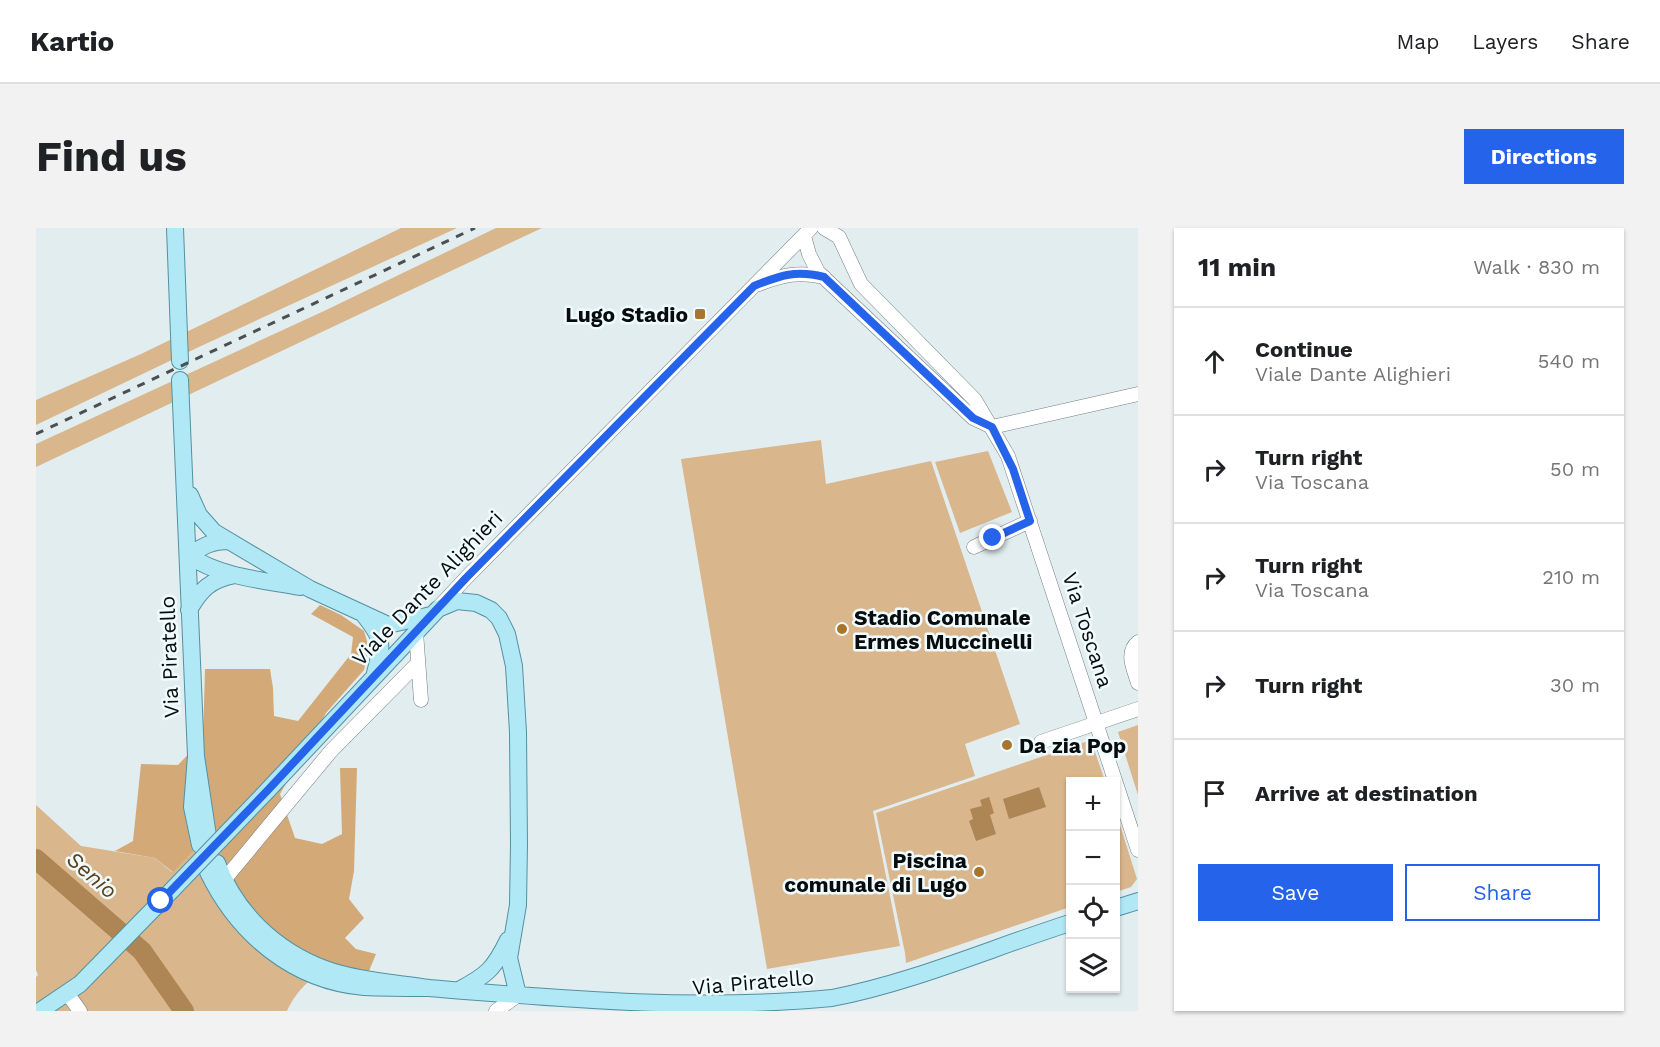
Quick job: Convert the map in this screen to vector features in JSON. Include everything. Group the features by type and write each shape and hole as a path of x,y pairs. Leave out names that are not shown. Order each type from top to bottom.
{"main road":[{"path":"175,228 180,361"},
{"name":"Via Piratello","path":"180,380 196,756 204,841"},
{"path":"185,484 199,515 214,532 310,589 388,626 436,611 457,601 476,603 491,610 499,618 507,634 514,666 518,732 518,904 509,958 518,995"},
{"path":"229,541 214,541 200,547 189,556 204,566 235,575 310,589"},
{"path":"189,611 199,593 205,588 218,578 235,575"},
{"name":"Viale Dante Alighieri","path":"40,1011 74,989 267,791 436,611"},
{"path":"363,614 376,630 381,649 374,677"},
{"name":"Via Piratello","path":"429,988 326,969 297,955 276,943 256,926 224,880 212,867 224,902 255,939 302,970 330,980 362,987 459,990 684,1011 754,1008 832,998 940,969 1066,925"},
{"path":"1120,907 1138,901"},
{"path":"459,990 484,976 498,961 513,928"}],"street":[{"name":"Via Toscana","path":"824,228 839,237 861,284 975,400 992,427 1013,469 1138,850"},
{"path":"808,232 809,255 819,272 973,418 992,427 1138,394"},
{"name":"Viale Dante Alighieri","path":"436,611 808,232"},
{"path":"754,286 781,275 797,273 824,277"},
{"path":"974,547 1030,521"},
{"path":"416,632 421,700"},
{"path":"1138,642 1132,647 1131,656 1138,683"},
{"path":"224,880 331,751 418,663"},
{"path":"1041,742 1138,709"},
{"path":"74,989 80,1011"},
{"path":"496,1011 518,995"}],"shaded area":[{"path":"401,228 457,228 36,425 36,400 141,354"},
{"path":"496,228 542,228 36,467 36,444 324,311"},
{"path":"821,440 826,484 931,461 1020,724 965,744 975,776 873,811 900,946 767,969 681,459"},
{"path":"988,451 1012,512 960,533 935,462"},
{"path":"320,605 341,615 364,631 369,648 364,670 326,713 280,794 295,838 322,844 342,834 340,768 357,768 354,871 349,899 364,918 345,938 356,949 376,954 369,971 332,965 284,939 252,917 232,882 212,831 173,872 155,858 115,851 133,841 141,764 178,765 203,739 205,669 270,669 274,716 298,721 351,654 353,637 311,614"},
{"path":"1138,725 1138,795 1118,732"},
{"name":"Piscina comunale di Lugo","path":"1091,740 1104,777 1066,777 1066,908 906,963 876,813"},
{"path":"1039,787 1046,807 1009,819 1003,799"},
{"path":"989,797 994,813 990,815 996,834 976,841 969,821 973,819 970,809 982,806 980,800"},
{"path":"36,805 81,846 155,858 172,872 212,830 284,939 332,965 306,984 287,1011 36,1011 36,977 38,975 36,970"},
{"path":"1120,825 1137,879 1131,887 1120,891"}],"waterway":[{"name":"Senio","path":"36,859 142,951 184,1011"}],"railway":[{"path":"36,434 475,228"}],"place":[{"name":"Lugo Stadio","path":"700,314"},
{"name":"Stadio Comunale Ermes Muccinelli","path":"842,629"},
{"name":"Da zia Pop","path":"1007,745"},
{"name":"Piscina comunale di Lugo","path":"979,872"}],"route":[{"path":"161,901 466,578 754,286 781,275 797,273 824,277 973,418 992,427 1008,456 1030,521 993,538"}]}
